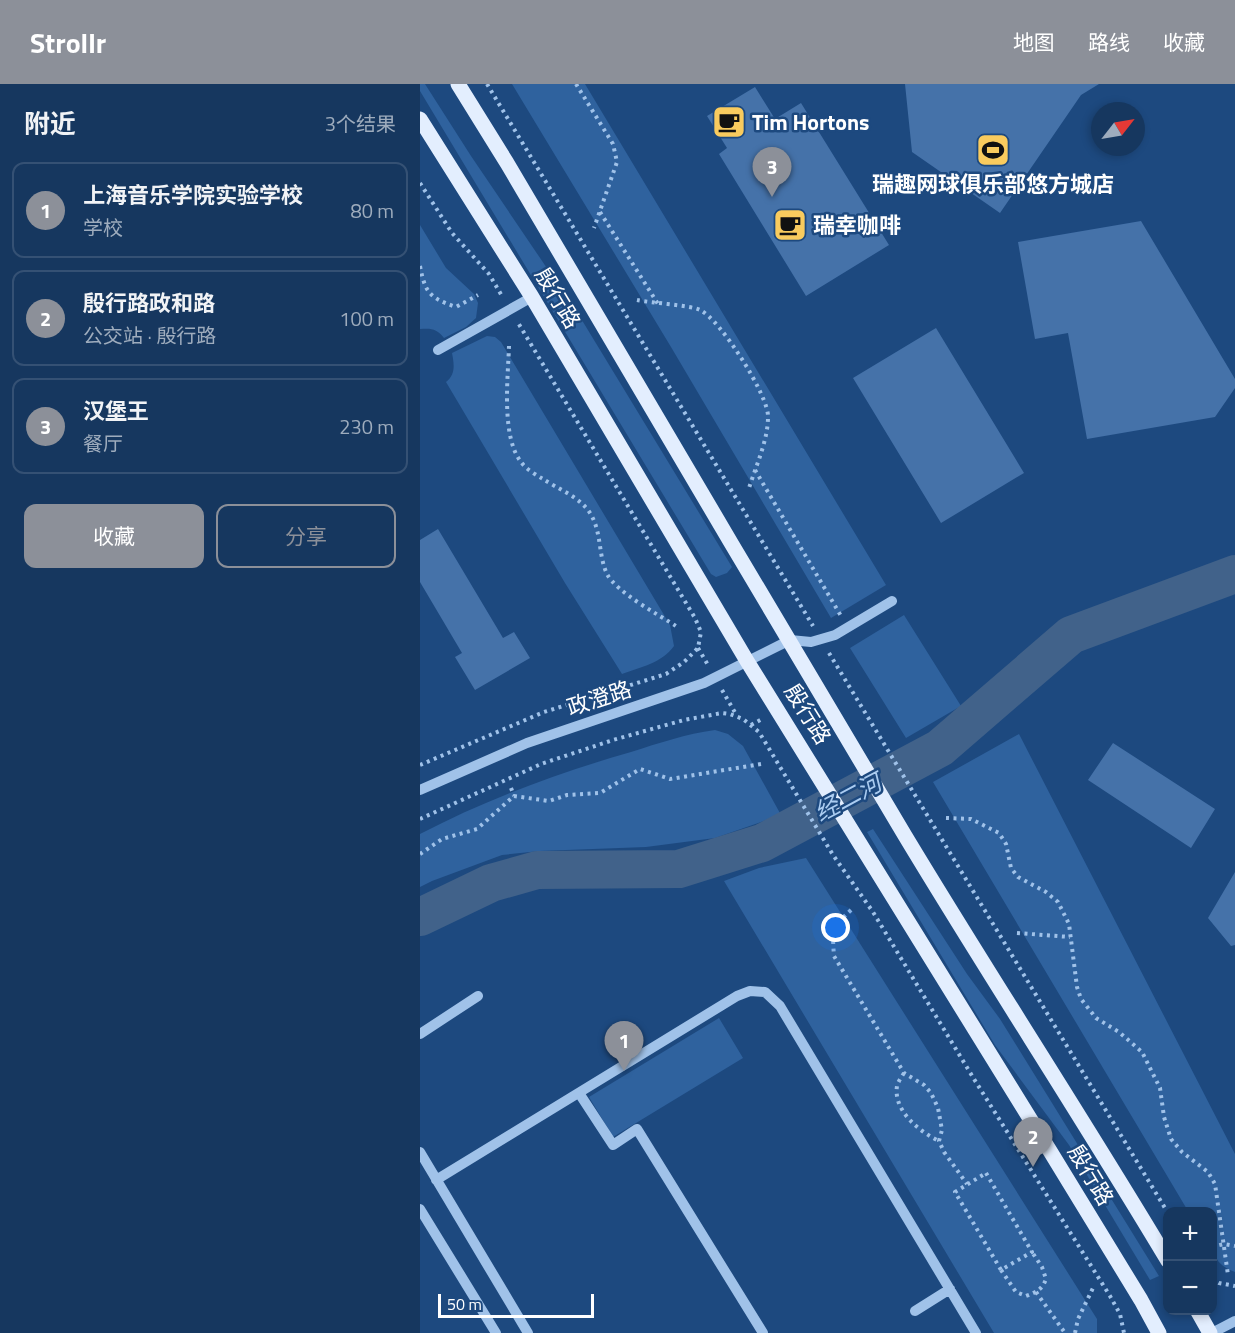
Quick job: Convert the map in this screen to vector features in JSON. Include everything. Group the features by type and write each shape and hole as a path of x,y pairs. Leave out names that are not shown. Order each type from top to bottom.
{"main road":[{"name":"殷行路","path":"458,84 513,173 903,833 1015,1016 1121,1182 1163,1254"},
{"name":"殷行路","path":"420,119 532,297 747,661 1135,1290 1159,1333"},
{"path":"1200,1315 1211,1333"}],"street":[{"path":"438,350 532,297"},
{"path":"790,640 811,642 835,635 892,601"},
{"name":"政澄路","path":"420,790 527,743 704,683 790,640"},
{"path":"436,1180 737,996 750,992 765,992 780,1006 976,1333"},
{"path":"420,1034 478,996"},
{"path":"579,1093 613,1145 637,1129 763,1333"},
{"path":"420,1152 528,1333"},
{"path":"420,1209 496,1333"},
{"path":"915,1311 950,1289"},
{"path":"1211,1333 1235,1321"}],"path":[{"path":"487,84 1163,1207"},
{"path":"576,84 613,144 617,162 594,228"},
{"path":"420,183 452,233 489,274 695,618 701,632 698,648 684,662 666,674 544,712 420,765"},
{"path":"600,211 658,304"},
{"path":"420,266 423,281 435,300 456,307 478,295"},
{"path":"637,300 699,309 711,318 729,338 768,405 766,435 749,488"},
{"path":"508,346 508,411 511,441 522,464 577,500 589,511 597,525 607,575 617,586 644,606 676,626"},
{"path":"755,469 847,627"},
{"path":"815,686 839,670"},
{"path":"751,726 778,709"},
{"path":"420,819 541,764 613,740 684,720 722,713 743,719 759,732 833,855 873,912 1110,1296 1120,1314 1124,1333"},
{"path":"420,854 442,839 477,829 514,796 549,801 567,795 600,793 640,769 670,779 761,764"},
{"path":"511,788 514,796"},
{"path":"946,818 971,819 999,833 1006,844 1011,868 1018,877 1046,892 1058,902 1069,924 1077,987 1082,999 1096,1018 1119,1032 1142,1052 1160,1088 1164,1117 1171,1139 1182,1152 1208,1172 1215,1184 1228,1275"},
{"path":"851,910 835,926 834,956 904,1072 924,1085 935,1100 942,1130 939,1141 944,1152 967,1184"},
{"path":"1017,933 1070,937"},
{"path":"904,1072 897,1087 903,1111 911,1122 929,1137 939,1141"},
{"path":"986,1173 1042,1267 1046,1279 1043,1288 1026,1296 1016,1292 955,1192 967,1184 986,1173"},
{"path":"1217,1246 1224,1244 1235,1246"},
{"path":"1001,1270 1032,1252"},
{"path":"1217,1281 1235,1286"},
{"path":"1075,1333 1078,1319 1093,1288"},
{"path":"1036,1292 1065,1333"}],"shaded area":[{"path":"420,84 425,84 580,317 732,567 727,573 716,577 711,574 420,91"},
{"path":"512,84 585,84 886,585 831,618"},
{"path":"420,225 446,268 474,294 478,303 476,318 466,327 444,338 434,330 420,329"},
{"path":"487,336 495,337 501,342 670,625 674,646 663,657 644,667 622,674 565,583 446,382 453,372 452,353"},
{"path":"904,615 961,706 906,738 850,648"},
{"path":"715,730 728,734 743,746 781,815 715,838 646,847 540,851 502,855 420,887 420,834 471,809 550,778 662,742"},
{"path":"1019,734 1235,1154 1235,1272 1225,1267 1217,1258 1217,1207 1186,1207 933,782"},
{"path":"873,829 967,974 1000,1019 1159,1276 1150,1280 1069,1145 995,1045 867,832"},
{"path":"806,858 1097,1319 1097,1333 994,1333 724,881 759,868"},
{"path":"719,1018 743,1058 613,1137 589,1097"}],"building":[{"name":"瑞趣网球俱乐部悠方城店","path":"905,84 1099,84 1081,95 1000,213 912,152"},
{"path":"755,87 775,119 801,103 889,245 806,296 719,154 727,148 707,116"},
{"path":"1141,221 1235,379 1235,388 1215,417 1087,439 1068,333 1035,339 1018,242"},
{"path":"936,328 1024,473 941,523 853,378"},
{"path":"438,529 503,638 514,632 530,658 475,690 455,657 462,653 420,582 420,540"},
{"path":"1113,743 1215,809 1191,848 1088,780"},
{"path":"1235,872 1235,945 1231,946 1208,918"}],"waterway":[{"name":"经二河","path":"420,917 491,883 537,870 679,869 762,843 940,748 1071,635 1235,574"}],"place":[{"name":"Tim Hortons","path":"729,122"},
{"name":"瑞趣网球俱乐部悠方城店","path":"993,150"},
{"name":"汉堡王","path":"772,197"},
{"name":"瑞幸咖啡","path":"790,225"},
{"name":"上海音乐学院实验学校","path":"624,1071"},
{"name":"殷行路政和路","path":"1033,1167"}]}
